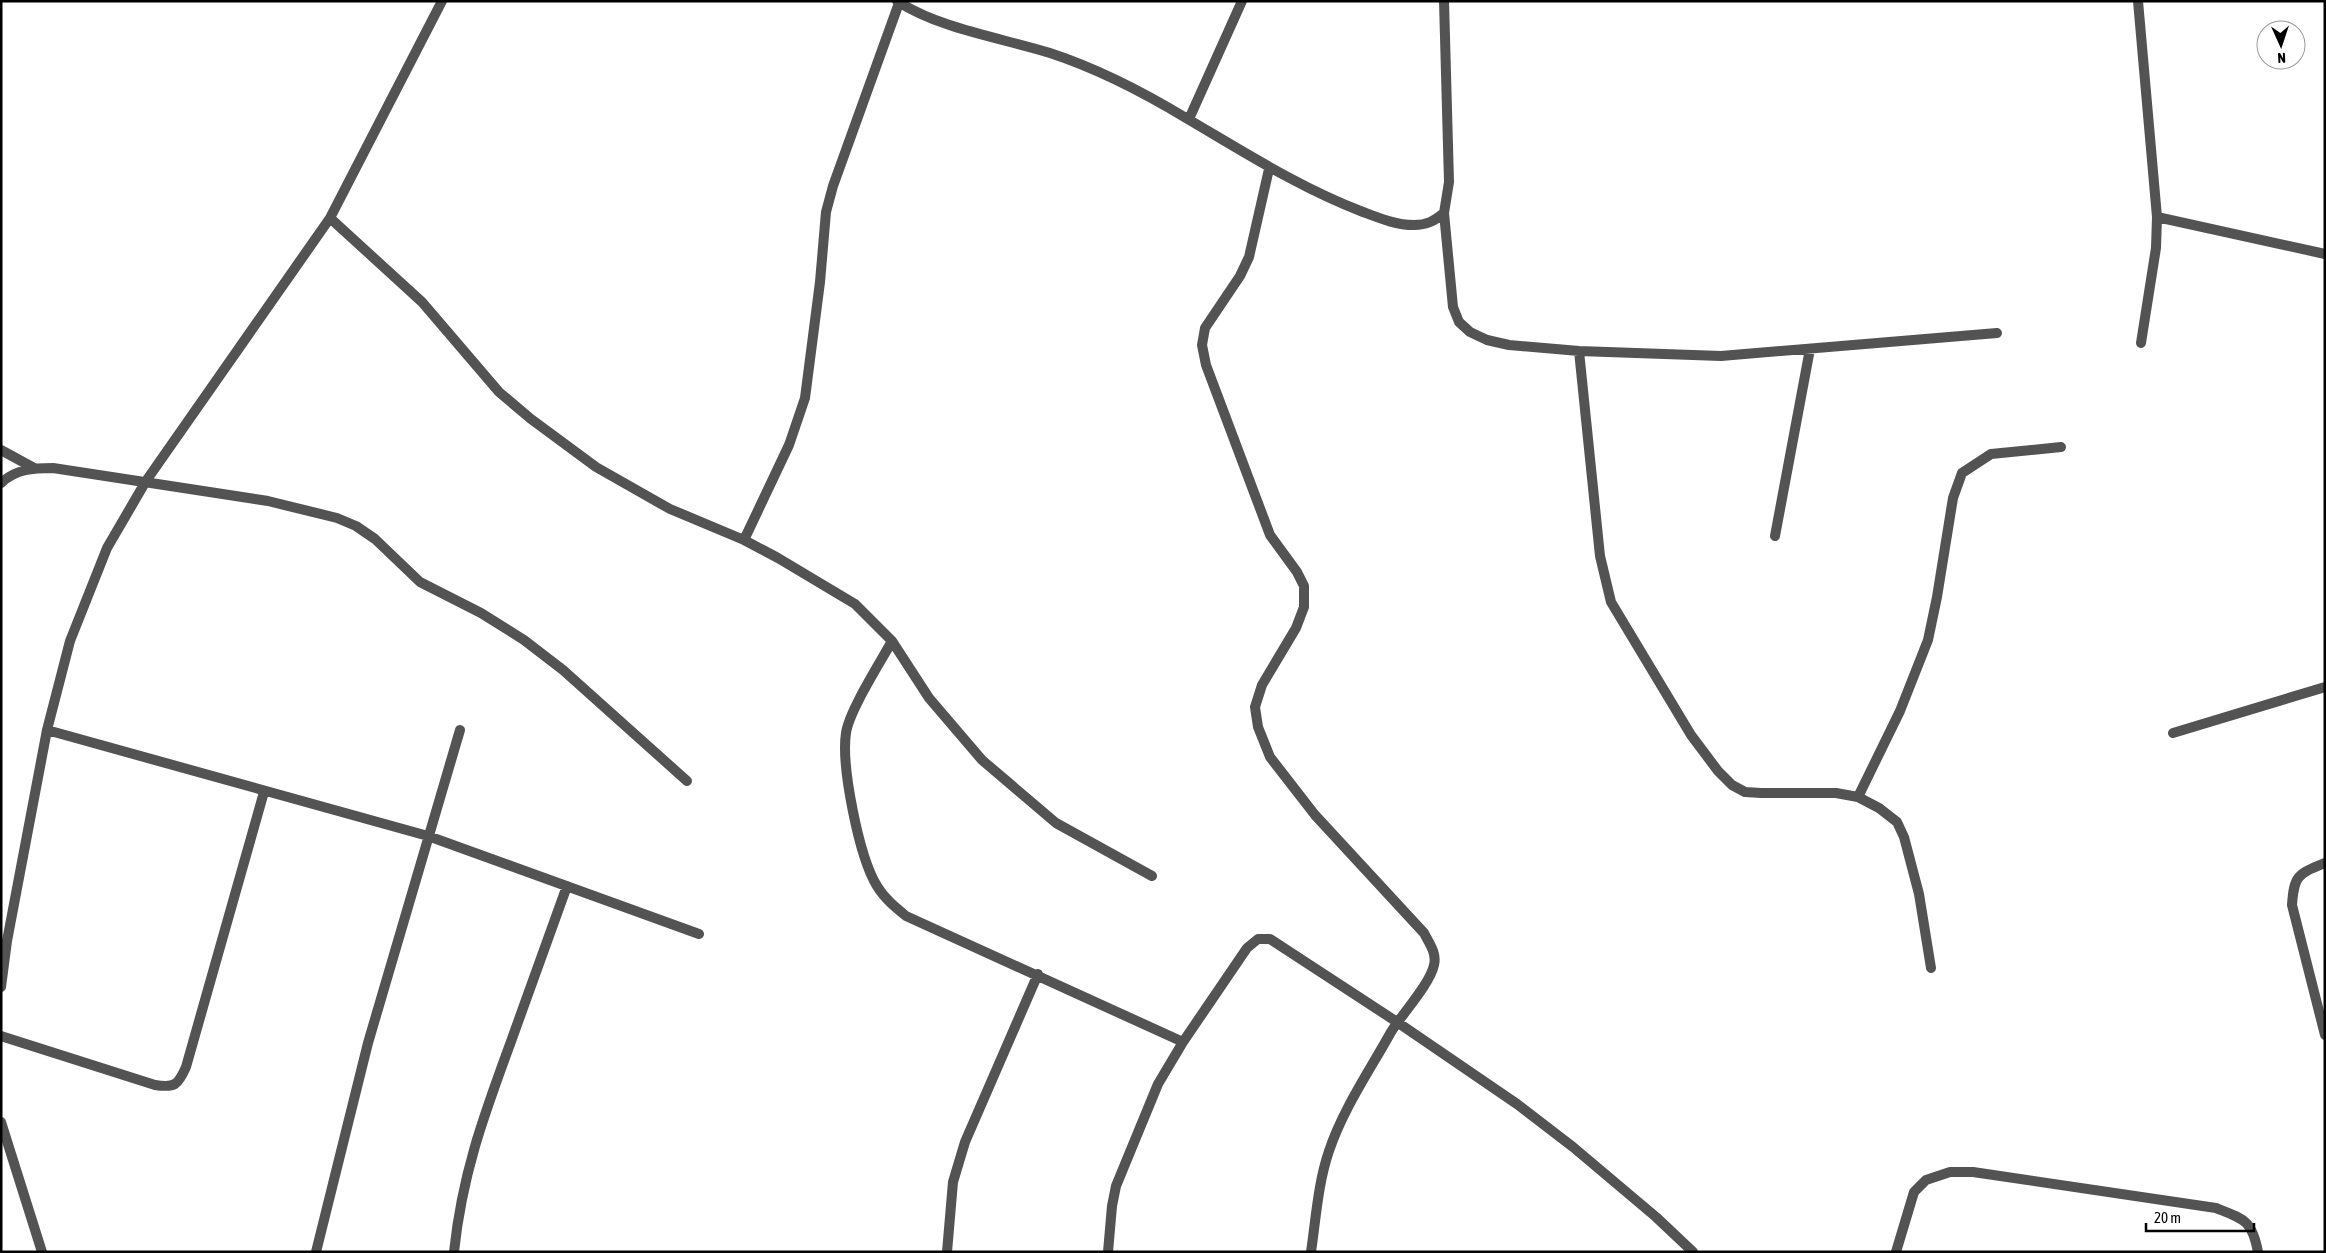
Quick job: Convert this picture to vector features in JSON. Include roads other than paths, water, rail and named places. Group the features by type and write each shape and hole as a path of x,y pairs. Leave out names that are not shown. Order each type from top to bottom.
{"street":[{"path":"1,987 7,941 47,730 70,641 107,548 146,481 330,218 442,1"},
{"path":"1188,119 1242,1"},
{"path":"1444,1 1449,182 1444,213 1452,308 1459,322 1470,332 1487,340 1509,345 1579,351 1721,356 1997,333"},
{"path":"2138,1 2157,217 2156,248 2141,343"},
{"path":"744,540 789,445 805,398 828,203 898,2 934,19 1051,53 1098,70 1143,92 1269,169 1346,206 1385,221 1412,225 1431,223 1444,213"},
{"path":"1269,169 1249,256 1240,276 1206,328 1202,345 1206,365 1270,535 1297,572 1304,586 1304,607 1296,628 1262,685 1255,707 1258,727 1270,757 1315,815 1424,933 1434,952 1434,965 1427,980 1397,1022 1344,1116 1329,1150 1322,1177 1311,1252"},
{"path":"2157,217 2325,254"},
{"path":"330,218 422,302 498,392 531,419 596,467 670,509 744,540 855,604 892,641 930,698 982,760 1056,824 1152,876"},
{"path":"1774,536 1810,348"},
{"path":"1579,351 1600,556 1606,588 1611,602 1690,735 1718,771 1732,785 1745,792 1836,793 1858,797 1880,808 1896,822 1904,837 1922,907 1931,968"},
{"path":"1858,797 1900,711 1928,640 1953,498 1962,473 1991,454 2061,447"},
{"path":"1,450 34,468"},
{"path":"1,483 12,473 34,468 53,468 268,500 337,518 356,526 375,539 420,582 481,613 524,640 563,670 687,781"},
{"path":"892,641 853,714 846,732 845,757 847,778 858,832 876,886 906,916 1038,974 1183,1042"},
{"path":"2172,733 2325,687"},
{"path":"47,730 264,792 428,836 699,934"},
{"path":"316,1252 368,1043 460,730"},
{"path":"1,1036 155,1086 170,1087 180,1080 186,1067 264,792"},
{"path":"2325,863 2304,872 2294,884 2292,905 2325,1035"},
{"path":"454,1252 457,1220 466,1174 478,1131 567,886"},
{"path":"1108,1252 1112,1206 1123,1166 1158,1084 1183,1042 1247,948 1258,939 1270,939 1281,944 1516,1104 1573,1147 1656,1217 1693,1252"},
{"path":"947,1252 953,1182 965,1142 1038,974"},
{"path":"1,1122 42,1252"},
{"path":"1896,1252 1914,1192 1926,1180 1950,1172 1973,1172 2216,1208 2242,1218 2254,1232 2258,1252"}]}
